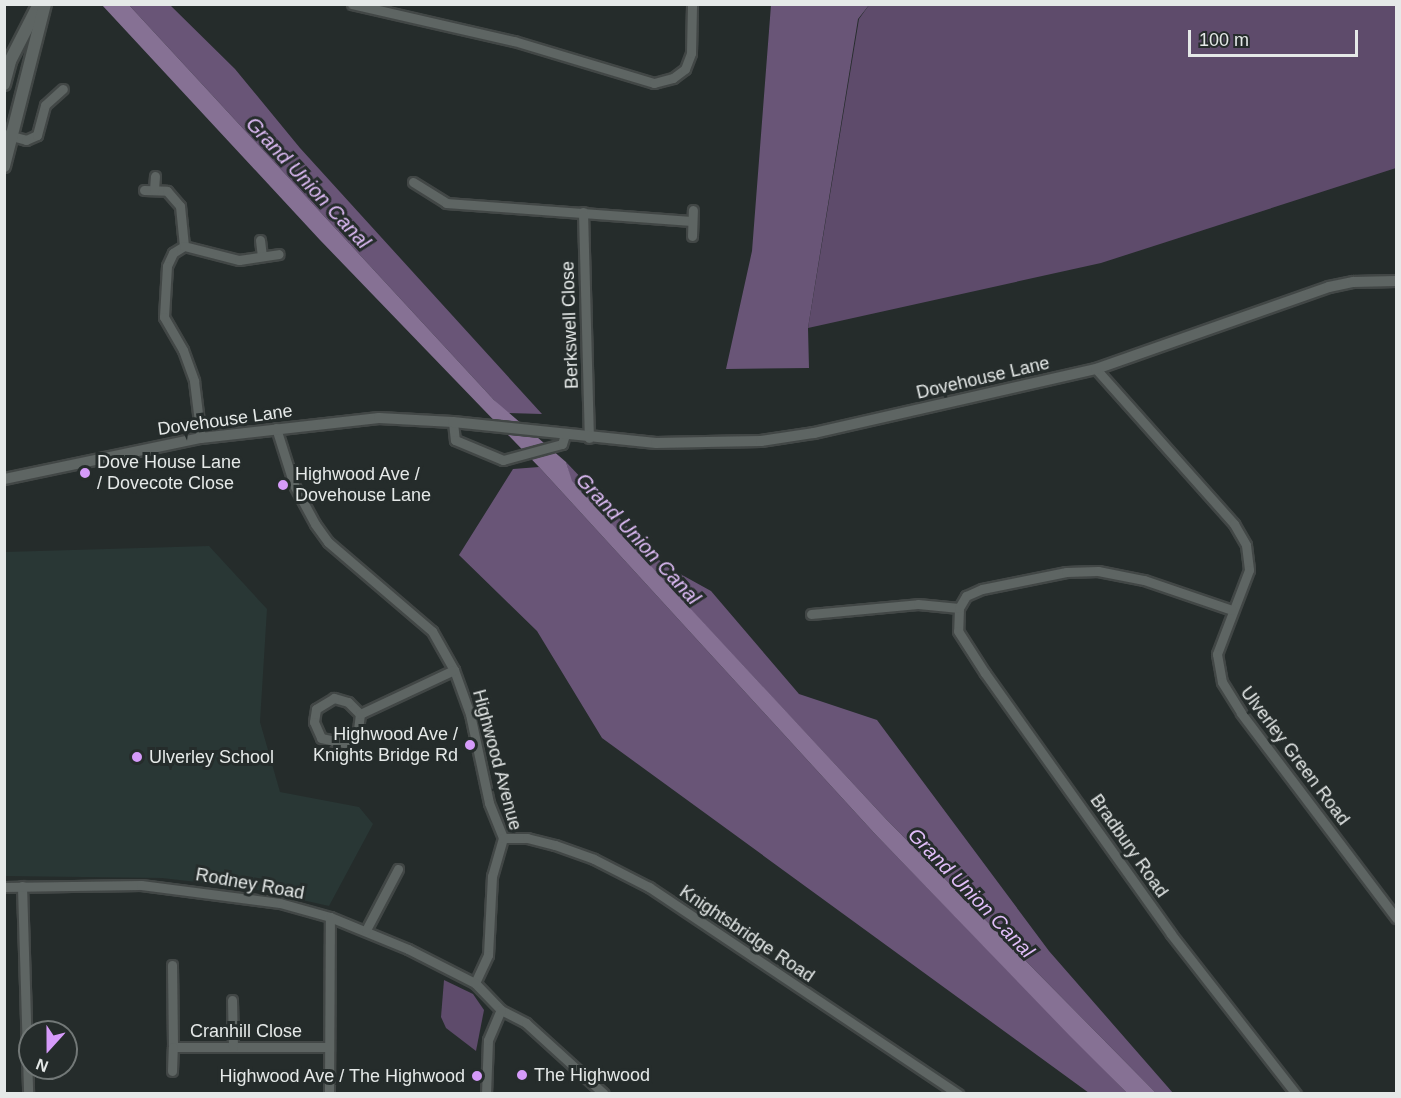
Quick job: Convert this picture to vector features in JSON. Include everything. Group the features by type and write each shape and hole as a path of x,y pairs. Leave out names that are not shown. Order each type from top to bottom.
{"main road":[{"path":"4,84 10,61 39,4"},
{"path":"4,166 8,135 45,4"}],"street":[{"path":"352,4 504,38 654,83 673,78 685,69 691,53 692,4"},
{"path":"8,135 26,140 37,135 45,105 63,89"},
{"path":"154,190 155,176"},
{"path":"413,182 446,204 691,221"},
{"path":"144,190 167,191 176,197 184,246"},
{"path":"692,236 693,210"},
{"name":"Berkswell Close","path":"583,212 589,438"},
{"path":"260,240 262,256"},
{"path":"184,246 239,260 279,254"},
{"path":"184,246 173,254 167,266 164,317 183,350 194,381 201,438"},
{"name":"Dovehouse Lane","path":"4,479 201,438 379,418 453,422 589,438 690,444 761,441 814,433 1096,369 1329,287 1396,281"},
{"name":"Ulverley Green Road","path":"1096,369 1240,535 1246,545 1249,570 1217,654 1222,682 1241,713 1396,918"},
{"path":"453,422 455,440 507,460 545,445 562,444 565,435"},
{"name":"Highwood Avenue","path":"276,428 294,485 328,542 432,631 454,670 473,725 493,818 503,838 492,876 488,956 475,983"},
{"path":"812,614 918,604 959,608 966,596 982,589 1066,572 1098,571 1144,580 1232,610"},
{"name":"Bradbury Road","path":"959,608 958,631 985,673 1171,934 1296,1094"},
{"path":"360,714 454,670"},
{"path":"334,698 348,702 360,714 358,730 344,743 321,738 314,722 316,709 334,698"},
{"name":"Knightsbridge Road","path":"503,838 527,838 555,845 594,859 649,887 958,1094"},
{"path":"366,930 398,869"},
{"name":"Rodney Road","path":"4,886 106,884 180,889 280,903 366,930 475,983"},
{"path":"22,886 28,1094"},
{"path":"329,1094 330,917"},
{"name":"Cranhill Close","path":"172,965 173,1047 329,1047"},
{"path":"475,983 501,1010 526,1023 604,1094"},
{"path":"232,1000 233,1047"},
{"path":"486,1094 488,1040 501,1010"},
{"path":"172,1071 173,1047"}],"shaded area":[{"path":"102,5 129,5 494,400 566,462 572,481 886,819 1156,1093 1127,1093 1070,1036 876,835 539,467 320,240"},
{"path":"129,5 170,5 235,69 300,148 542,414 506,413"},
{"path":"771,5 869,5 858,19 808,328 809,368 726,369 752,251"},
{"path":"869,5 1396,5 1396,168 1101,263 808,328 859,19"},
{"path":"566,462 664,565 711,591 799,694 877,720 1049,951 1173,1093 1156,1093 886,819 571,481"},
{"path":"539,467 876,835 1127,1093 1089,1093 602,738 537,631 459,555 513,469"},
{"name":"Ulverley School","path":"209,546 267,609 260,722 280,792 359,807 373,824 329,906 248,888 162,878 5,876 5,552"},
{"path":"444,980 473,994 484,1010 476,1051 446,1028 441,1017"}],"place":[{"name":"Dove House Lane / Dovecote Close","path":"85,473"},
{"name":"Highwood Ave / Dovehouse Lane","path":"283,485"},
{"name":"Highwood Ave / Knights Bridge Rd","path":"470,745"},
{"name":"Ulverley School","path":"137,757"},
{"name":"The Highwood","path":"522,1075"},
{"name":"Highwood Ave / The Highwood","path":"477,1076"}],"water label":[{"name":"Grand Union Canal","path":"308,183"},
{"name":"Grand Union Canal","path":"638,539"},
{"name":"Grand Union Canal","path":"971,893"}]}
